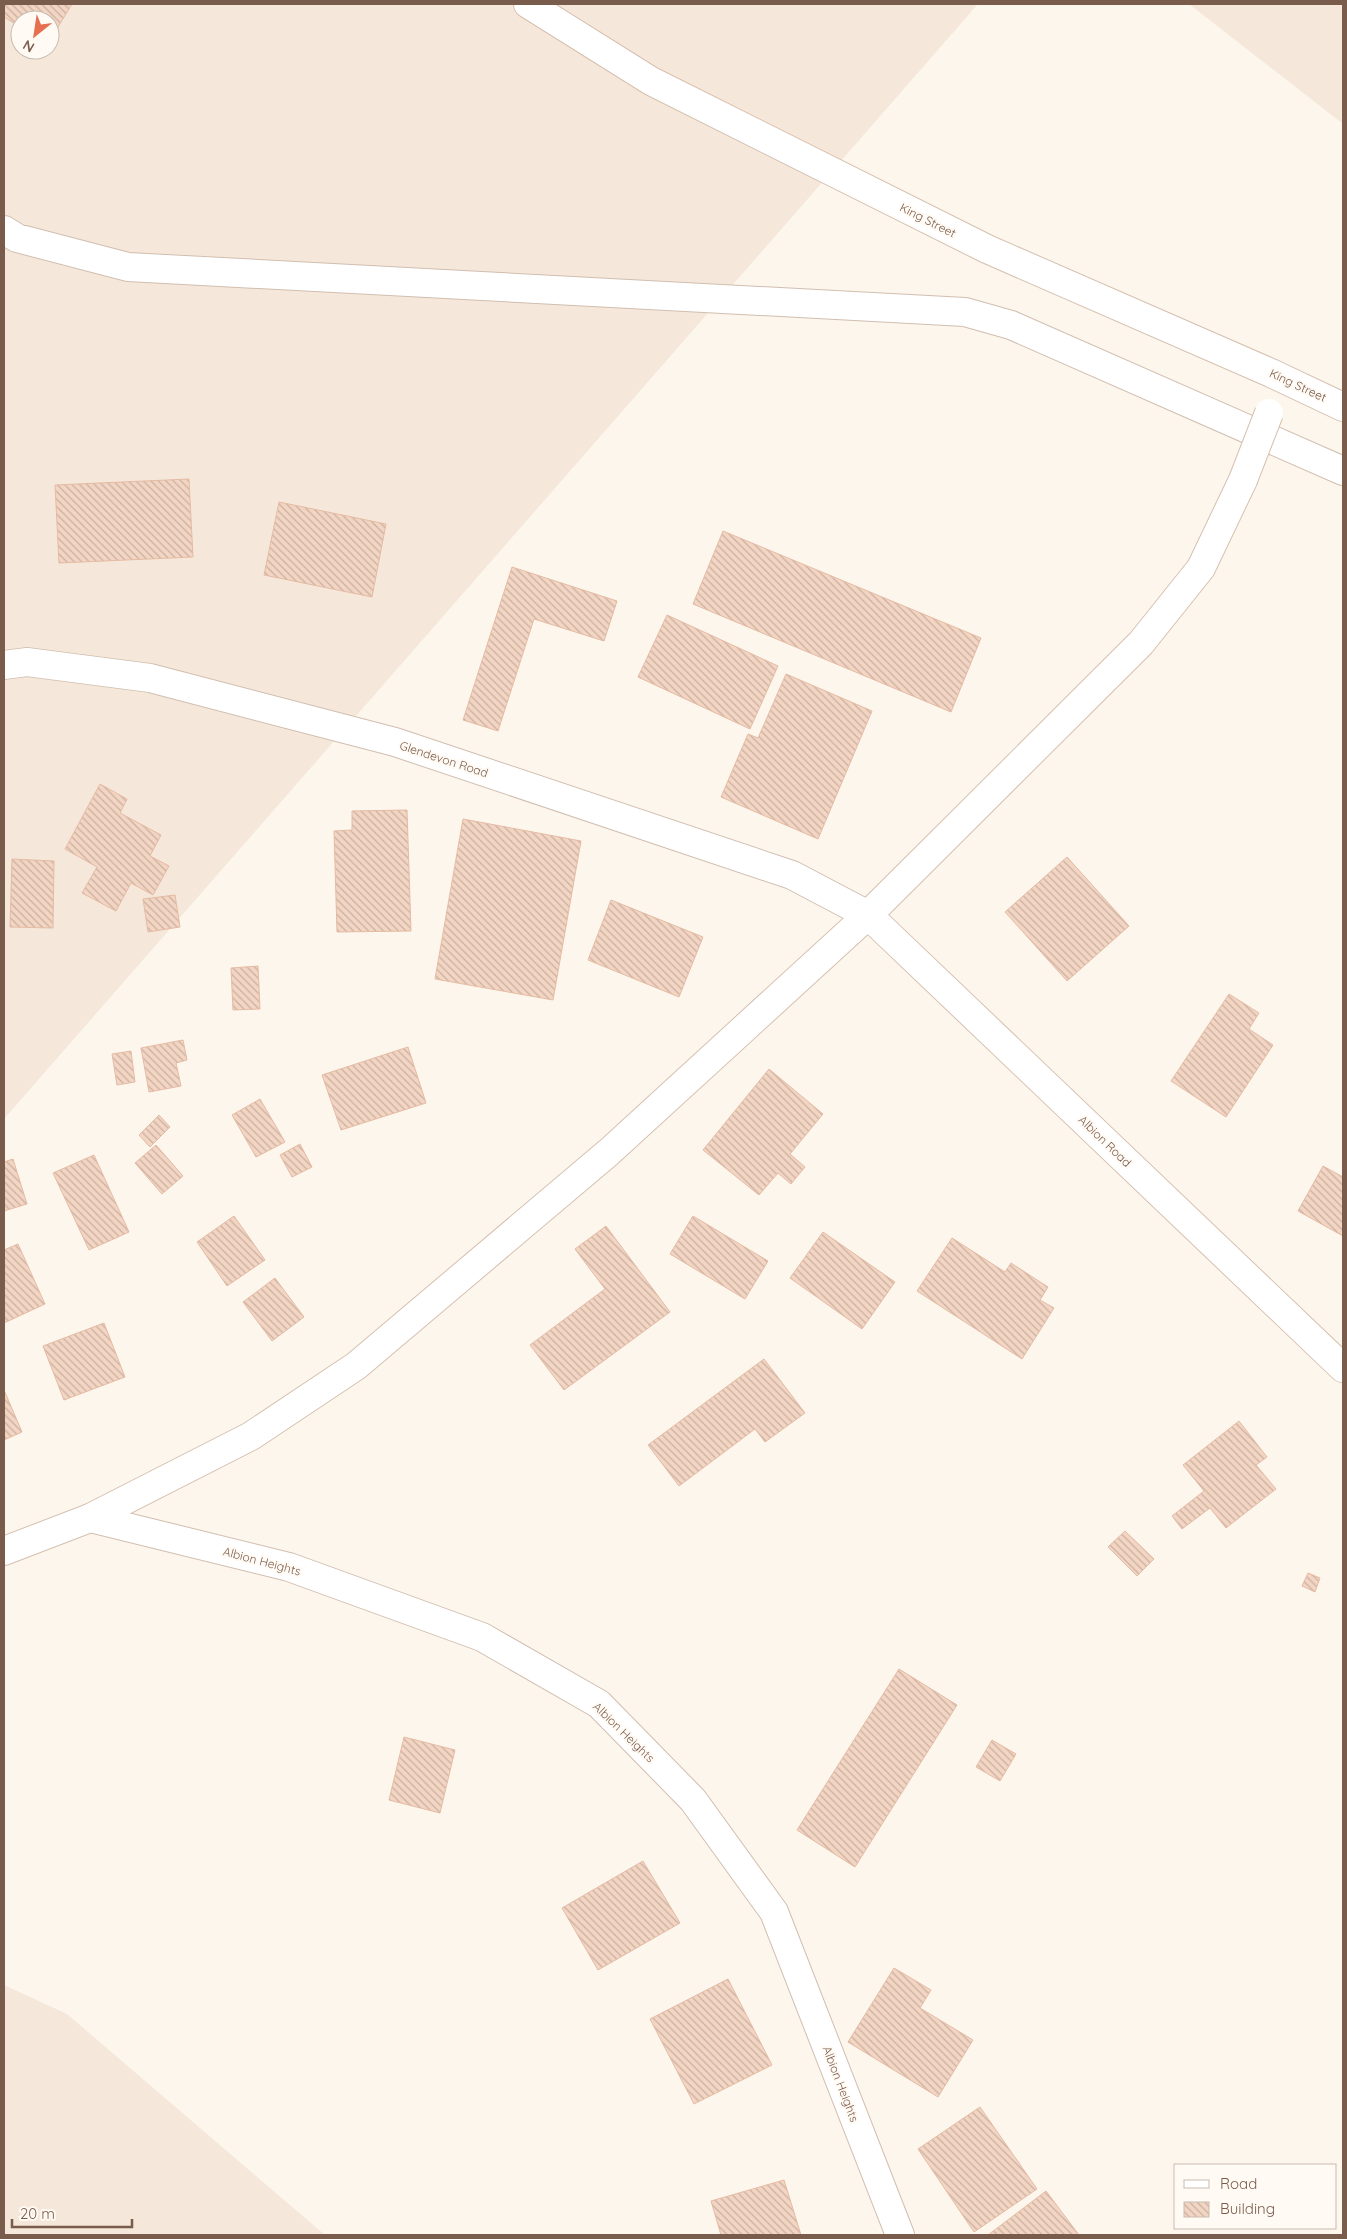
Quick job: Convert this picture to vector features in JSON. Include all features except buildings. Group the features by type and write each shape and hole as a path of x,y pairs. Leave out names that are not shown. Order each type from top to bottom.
{"street":[{"name":"King Street","path":"528,4 651,80 987,249 1271,373 1343,407"},
{"path":"4,230 16,238 128,267 965,312 1012,325 1343,470"},
{"path":"4,1551 90,1518 251,1436 356,1366 609,1152 868,915 1141,643 1201,568 1243,480 1269,413 1271,373"},
{"name":"Glendevon Road","path":"4,665 27,662 150,678 395,742 792,875 868,915"},
{"name":"Albion Road","path":"868,915 1343,1368"},
{"name":"Albion Heights","path":"90,1518 289,1567 473,1633 599,1704 693,1800 774,1912 900,2235"}],"shaded area":[{"path":"4,4 978,4 4,1119"},
{"path":"1189,4 1343,4 1343,124"},
{"path":"4,1985 67,2014 325,2235 4,2235"}]}
